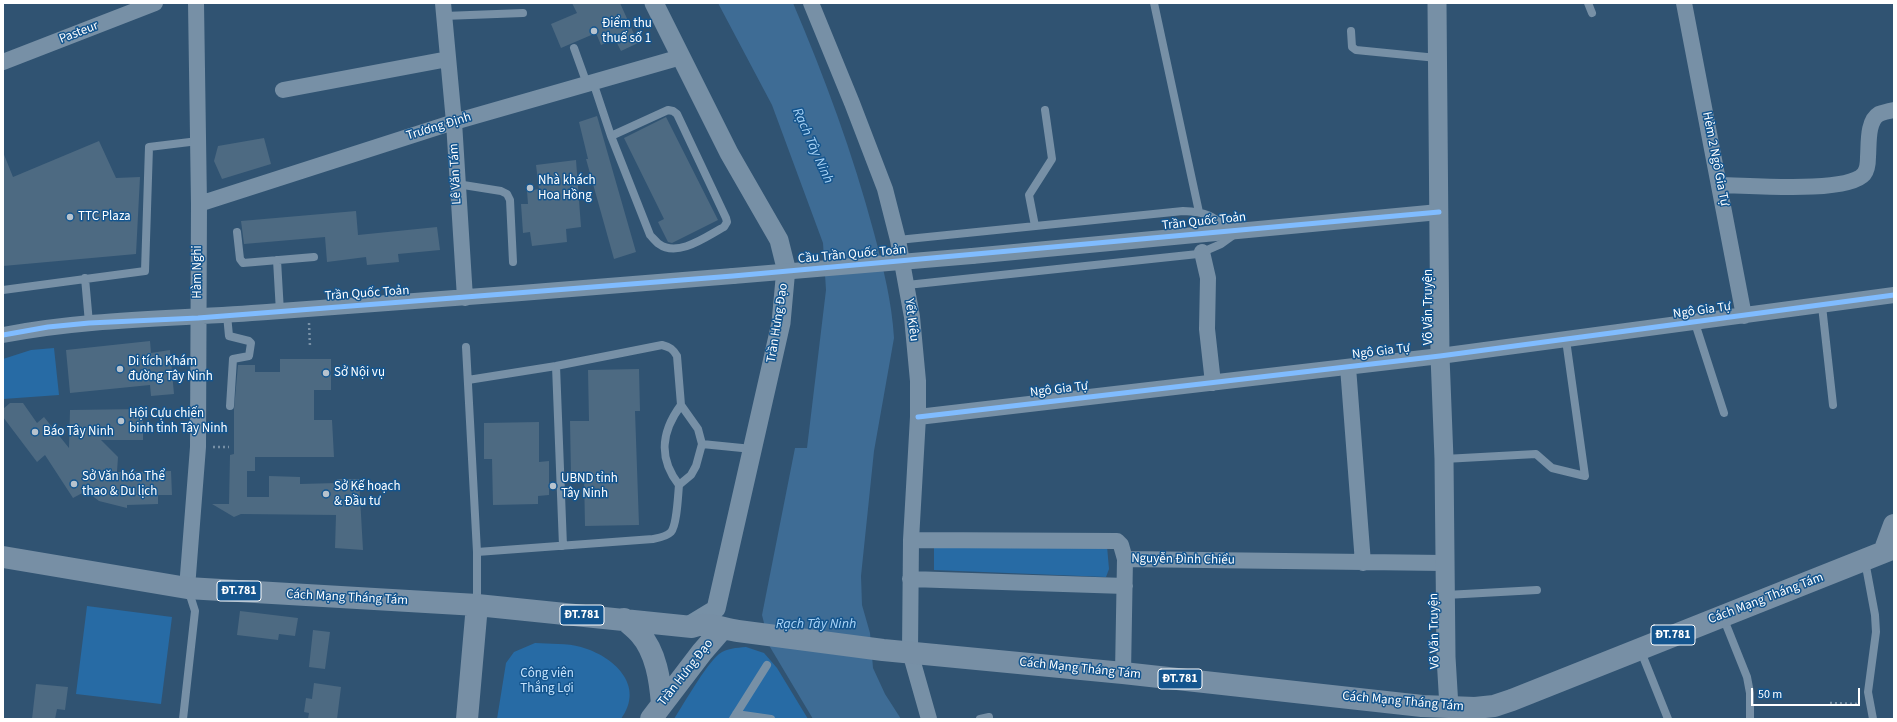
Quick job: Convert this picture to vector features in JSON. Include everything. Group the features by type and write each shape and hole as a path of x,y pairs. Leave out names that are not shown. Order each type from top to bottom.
{"main road":[{"path":"1881,553 1894,525"},
{"name":"Cách Mạng Tháng Tám","path":"3,557 187,588 477,605 624,619 689,627 698,632 715,633 726,624 883,650 1123,673 1422,706 1475,708 1500,704 1881,553"},
{"path":"467,719 477,605"},
{"path":"624,619 640,634 650,650 660,683 657,711"},
{"name":"Trần Hưng Đạo","path":"657,711 726,624"}],"street":[{"name":"Pasteur","path":"3,62 155,3"},
{"name":"Hàm Nghi","path":"187,588 198,447 199,204 196,3"},
{"name":"Trần Hưng Đạo","path":"654,3 729,153 779,240 786,268 781,323 753,449 726,624"},
{"name":"Yết Kiêu","path":"811,3 885,189 898,240 907,285 912,317 918,417 911,540 910,652 929,719"},
{"name":"Võ Văn Truyện","path":"1437,3 1440,356 1444,460 1446,657 1449,707"},
{"name":"Hẻm 2 Ngô Gia Tự","path":"1684,3 1744,316"},
{"name":"Lê Văn Tám","path":"444,10 454,122 465,298"},
{"name":"Trương Định","path":"199,204 454,122 681,57"},
{"path":"283,90 448,59"},
{"path":"1720,185 1814,187 1831,186 1857,179 1864,174 1868,164 1869,138 1873,121 1880,114 1894,110"},
{"name":"Trần Quốc Toản","path":"972,256 1439,212"},
{"path":"1202,252 1208,278 1208,329 1214,383"},
{"name":"Cầu Trần Quốc Toản","path":"733,276 972,256"},
{"name":"Trần Quốc Toản","path":"3,335 48,327 89,323 198,318 733,276"},
{"name":"Ngô Gia Tự","path":"918,417 1440,356 1822,306 1894,295"},
{"path":"1348,367 1363,562"},
{"name":"Nguyễn Đình Chiểu","path":"911,540 1112,540 1117,541 1121,545 1125,559 1444,563"},
{"path":"1123,673 1125,559"},
{"path":"910,579 1125,586"}],"lane":[{"path":"1154,3 1199,212"},
{"path":"1588,3 1592,12"},
{"path":"444,10 523,13"},
{"path":"1351,31 1352,47 1356,50 1437,58"},
{"path":"574,48 590,83 650,236 660,245 672,249 679,248 724,227 727,222 726,218 677,114 668,110 611,136"},
{"path":"1035,226 1029,195 1052,159 1045,110"},
{"path":"3,290 145,271 149,147 198,142"},
{"path":"457,184 501,191 507,194 510,200 513,262"},
{"path":"898,240 1183,211 1199,212 1216,218 1236,230 1220,244 1202,252 907,285"},
{"path":"238,232 241,262 243,263 314,256"},
{"path":"277,260 280,312"},
{"path":"85,278 89,323"},
{"path":"1822,306 1833,405"},
{"path":"227,315 229,336 249,340 251,343 249,356 233,359 230,406"},
{"path":"1695,323 1724,413"},
{"path":"1444,460 1536,454 1552,468 1585,476 1566,340"},
{"path":"468,380 556,366 662,345 667,346 674,351 676,356 681,406 698,429 702,444 696,466 691,475 679,485 674,525 671,532 665,535 653,539 477,552"},
{"path":"466,347 477,552 477,605"},
{"path":"556,366 563,546"},
{"path":"679,485 671,475 666,464 665,439 667,426 681,406"},
{"path":"702,444 753,449"},
{"path":"1873,719 1868,704 1868,692 1876,632 1875,615 1881,553"},
{"path":"183,719 196,611 187,588"},
{"path":"1446,595 1537,590"},
{"path":"1722,616 1747,677 1750,693 1750,719"},
{"path":"1640,648 1668,719"},
{"path":"767,665 734,717 771,719"},
{"path":"980,719 989,717"}],"path":[{"path":"308,309 310,347"},
{"path":"1830,703 1868,704"}],"green space":[{"path":"54,348 59,395 3,399 3,359 31,350"},
{"path":"934,545 1107,546 1109,569 1106,577 934,570"},
{"path":"87,606 172,617 161,704 76,694"},
{"name":"Công viên Thắng Lợi","path":"535,643 564,644 581,647 604,657 614,665 628,684 630,695 628,707 621,719 497,719 506,663 514,652"},
{"path":"746,647 764,653 777,668 808,719 674,719 702,675 719,654 728,649"}],"water":[{"name":"Rạch Tây Ninh","path":"718,3 793,3 838,116 866,204 884,272 894,338 874,451 861,576 862,605 870,633 873,668 885,694 901,719 813,719 770,647 762,615 795,448 807,448 826,290 823,243 772,105"}],"building":[{"path":"572,3 620,3 638,43 621,51 615,39 601,45 596,33 561,48 551,24 577,13"},
{"path":"597,116 636,252 614,259 586,159 588,159 579,122"},
{"path":"666,117 718,220 672,243 668,242 658,222 664,219 624,138"},
{"path":"264,138 271,164 222,179 214,161 218,146"},
{"name":"TTC Plaza","path":"99,141 116,178 140,177 136,254 3,266 3,152 13,177"},
{"path":"576,160 581,227 566,229 567,242 532,246 530,232 523,233 521,204 528,204 527,191 539,189 536,165"},
{"path":"356,211 358,235 437,227 440,250 398,254 399,262 367,265 366,257 327,262 325,237 244,244 241,221"},
{"name":"Di tích Khám đường Tây Ninh","path":"150,341 151,353 170,350 174,394 151,396 150,385 70,393 66,350"},
{"path":"280,359 331,359 331,390 314,390 314,420 332,420 334,457 255,457 255,471 247,471 247,497 269,497 269,476 300,477 300,484 337,483 337,479 359,479 363,550 335,548 336,515 241,514 234,517 212,504 229,504 230,455 234,454 234,409 238,365 255,365 255,372 280,372"},
{"path":"639,369 640,411 635,411 639,525 585,526 584,475 571,475 570,421 589,421 588,370"},
{"path":"10,403 23,403 37,423 44,417 69,448 70,410 143,409 143,440 101,440 118,457 117,472 171,471 172,495 158,495 158,504 127,505 127,508 99,501 86,491 73,498 45,455 37,462 3,417 3,409"},
{"path":"539,422 539,462 549,461 549,495 538,496 538,504 493,505 492,459 484,459 484,423"},
{"path":"240,611 298,618 295,636 279,634 278,640 237,635"},
{"path":"313,630 330,632 325,669 309,667"},
{"path":"314,683 341,687 337,719 308,719 309,713 304,712 306,698 312,699"},
{"path":"36,684 68,687 65,710 57,709 55,719 32,719"}],"cycle path":[{"path":"3,335 48,327 89,323 198,318 733,276 1439,212"},
{"path":"918,417 1440,356 1894,295"}],"place":[{"name":"Điểm thu thuế số 1","path":"594,31"},
{"name":"Nhà khách Hoa Hồng","path":"530,188"},
{"name":"TTC Plaza","path":"70,217"},
{"name":"Di tích Khám đường Tây Ninh","path":"120,369"},
{"name":"Sở Nội vụ","path":"326,373"},
{"name":"Hội Cựu chiến binh tỉnh Tây Ninh","path":"121,421"},
{"name":"Báo Tây Ninh","path":"35,432"},
{"name":"Sở Văn hóa Thể thao & Du lịch","path":"74,484"},
{"name":"UBND tỉnh Tây Ninh","path":"553,486"},
{"name":"Sở Kế hoạch & Đầu tư","path":"326,494"}]}
